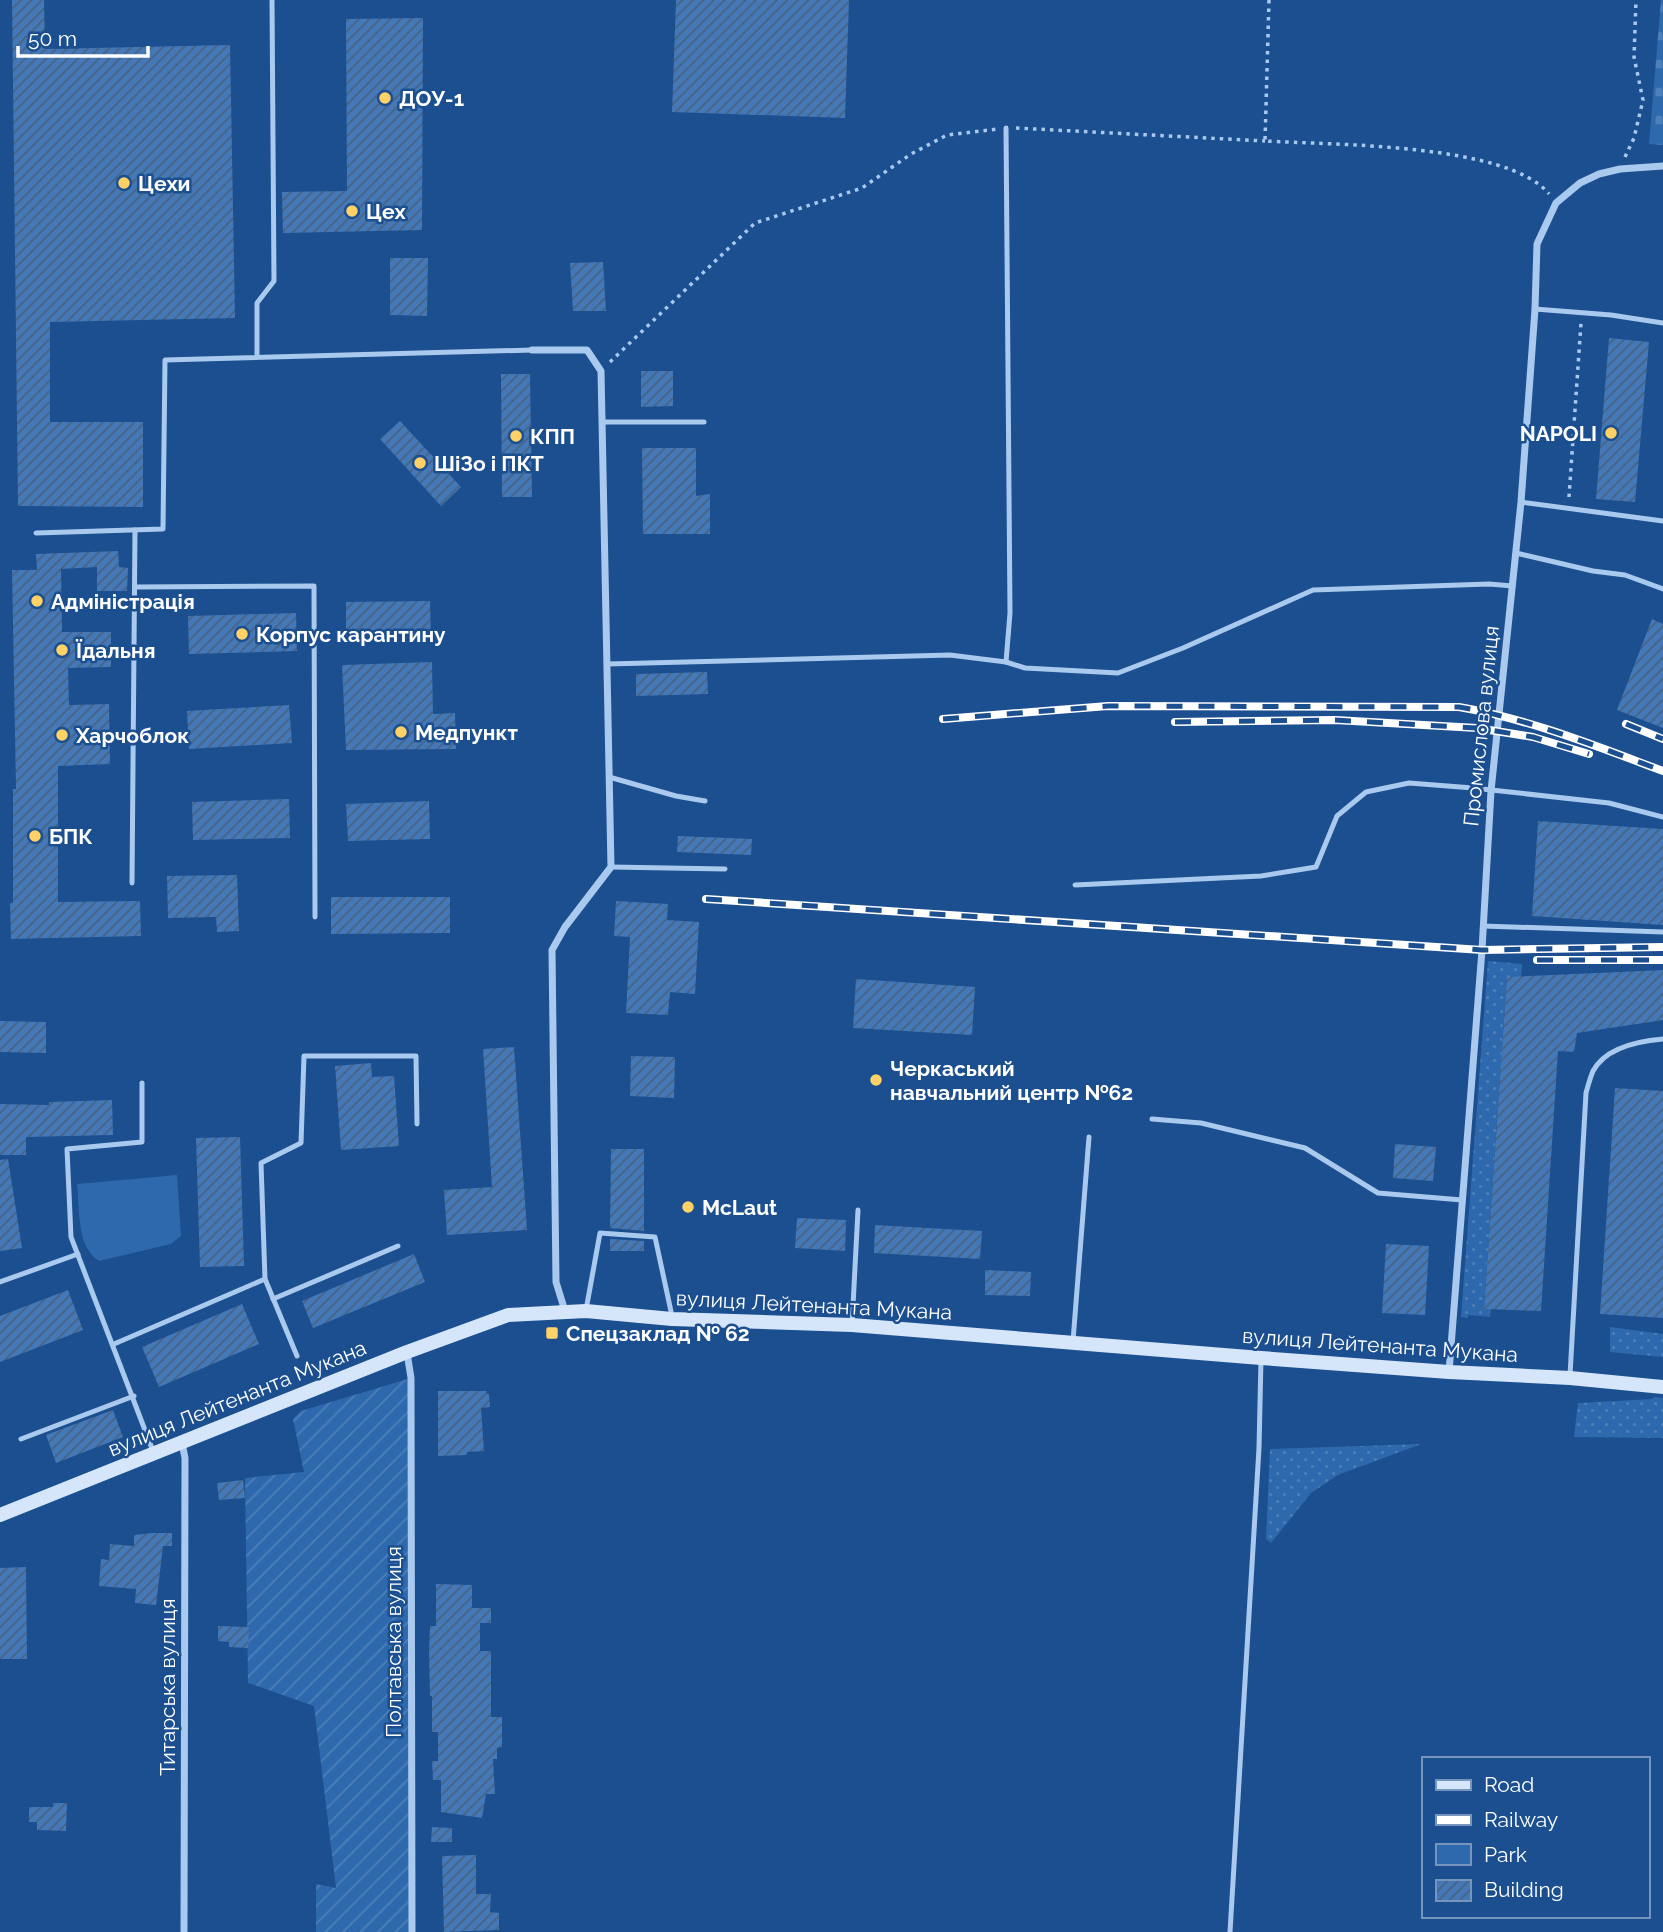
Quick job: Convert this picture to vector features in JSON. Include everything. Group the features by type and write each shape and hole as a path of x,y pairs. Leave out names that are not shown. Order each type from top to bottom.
{"main road":[{"name":"вулиця Лейтенанта Мукана","path":"0,1515 407,1352 508,1315 586,1311 672,1319 852,1325 1663,1387"}],"street":[{"name":"Промислова вулиця","path":"1449,1372 1491,791 1521,502 1537,244 1556,203 1580,183 1620,169 1663,166"},
{"path":"532,349 587,350 601,371 611,867 565,927 552,950 556,1282 565,1312"},
{"name":"Полтавська вулиця","path":"407,1352 411,1378 412,1932"},
{"name":"Титарська вулиця","path":"181,1443 185,1458 184,1932"}],"lane":[{"path":"257,357 257,303 274,281 272,0"},
{"path":"1006,128 1010,613 1006,662"},
{"path":"1535,309 1663,323"},
{"path":"36,533 163,529 166,360 532,349"},
{"path":"602,422 704,422"},
{"path":"1521,502 1663,521"},
{"path":"132,883 135,530"},
{"path":"1516,553 1593,571 1625,575 1663,589"},
{"path":"607,664 950,655 1006,662 1025,668 1118,673 1183,648 1313,590 1486,584 1513,586"},
{"path":"135,587 314,586 315,917"},
{"path":"609,777 676,796 705,801"},
{"path":"1075,885 1261,876 1316,867 1337,816 1366,792 1409,783 1609,803 1663,817"},
{"path":"611,867 726,869"},
{"path":"1483,926 1663,932"},
{"path":"1570,1378 1586,1093 1594,1069 1612,1053 1637,1041 1663,1039"},
{"path":"298,1356 265,1279 261,1163 301,1143 304,1056 416,1056 417,1124"},
{"path":"142,1083 142,1142 67,1149 71,1237 154,1454"},
{"path":"1152,1119 1201,1123 1305,1148 1378,1192 1462,1200"},
{"path":"1073,1341 1089,1137"},
{"path":"852,1325 858,1210"},
{"path":"586,1311 600,1233 655,1237 672,1319"},
{"path":"273,1299 398,1246"},
{"path":"0,1282 78,1254"},
{"path":"114,1344 265,1279"},
{"path":"1230,1932 1259,1448 1261,1358"},
{"path":"21,1440 134,1396"}],"path":[{"path":"1265,141 1269,0"},
{"path":"1620,169 1634,138 1643,100 1634,57 1636,0"},
{"path":"601,371 755,223 862,188 911,154 947,135 1006,128 1449,152 1509,167 1542,185 1556,203"},
{"path":"1568,510 1582,313"}],"green space":[{"path":"1663,0 1663,145 1649,144"},
{"path":"1488,961 1522,964 1521,978 1507,977 1484,1308 1491,1309 1490,1317 1468,1315 1468,1318 1461,1317"},
{"path":"177,1175 181,1236 171,1244 99,1261 86,1246 80,1227 77,1184"},
{"path":"1610,1327 1663,1334 1663,1357 1610,1352"},
{"path":"411,1378 412,1932 316,1932 316,1884 336,1888 314,1706 248,1683 245,1478 304,1472 293,1419 301,1411"},
{"path":"1663,1398 1663,1438 1574,1437 1578,1403"},
{"path":"1421,1444 1338,1475 1311,1493 1271,1543 1266,1539 1270,1449"}],"building":[{"name":"Цехи","path":"12,0 44,0 45,49 230,45 235,318 50,322 50,422 143,422 143,507 18,506"},
{"path":"676,0 849,0 845,118 672,112"},
{"name":"ДОУ-1","path":"423,18 422,230 283,233 282,192 347,191 346,19"},
{"name":"Цех","path":"390,258 428,258 427,316 390,315"},
{"path":"603,262 606,311 573,311 570,263"},
{"path":"1609,338 1649,342 1635,502 1596,499"},
{"path":"641,371 673,371 673,406 641,407"},
{"name":"КПП","path":"501,374 530,374 532,497 502,497"},
{"name":"ШіЗо і ПКТ","path":"400,421 461,487 441,506 380,439"},
{"path":"642,448 696,448 696,496 710,494 710,534 643,534"},
{"path":"118,551 119,567 128,568 127,591 97,591 97,567 61,569 62,632 111,632 111,667 68,668 69,705 109,704 110,764 58,766 58,902 140,901 141,936 11,939 13,789 16,789 12,570 37,570 36,554"},
{"path":"430,601 431,636 346,636 346,602"},
{"name":"Корпус карантину","path":"296,613 297,651 189,654 188,616"},
{"path":"1652,619 1663,624 1663,728 1617,710"},
{"path":"432,662 433,714 455,713 456,749 346,750 342,665"},
{"path":"707,672 708,694 636,696 636,674"},
{"path":"289,705 292,743 189,749 187,711"},
{"path":"289,799 290,838 193,840 192,802"},
{"path":"429,801 430,839 348,841 346,804"},
{"path":"1538,821 1663,829 1663,925 1532,916"},
{"path":"678,836 752,839 751,855 677,852"},
{"path":"237,875 239,931 217,932 216,917 168,918 167,876"},
{"path":"331,897 450,897 450,933 331,934"},
{"path":"616,901 668,904 667,920 699,922 695,994 670,992 668,1015 626,1013 630,937 614,936"},
{"path":"1663,970 1663,1020 1577,1033 1574,1052 1558,1051 1541,1311 1484,1309 1507,977"},
{"path":"856,979 975,987 972,1035 853,1028"},
{"path":"0,1021 46,1022 46,1053 0,1052"},
{"path":"514,1047 527,1230 447,1235 444,1190 492,1187 483,1049"},
{"path":"631,1056 675,1057 674,1098 630,1096"},
{"path":"371,1063 372,1077 394,1076 399,1146 341,1150 335,1066"},
{"path":"1615,1088 1663,1091 1663,1318 1600,1314"},
{"path":"112,1100 113,1135 26,1137 26,1155 0,1155 0,1104 49,1105 49,1102"},
{"path":"240,1137 244,1266 200,1267 196,1138"},
{"path":"1395,1144 1436,1147 1433,1181 1393,1178"},
{"path":"611,1149 644,1149 644,1231 610,1228"},
{"path":"8,1159 22,1248 0,1251 0,1160"},
{"path":"797,1218 846,1220 845,1251 795,1248"},
{"path":"875,1225 982,1231 980,1259 874,1253"},
{"path":"610,1239 644,1241 644,1251 610,1251"},
{"path":"1386,1244 1429,1246 1425,1315 1382,1313"},
{"path":"414,1254 425,1282 313,1328 302,1301"},
{"path":"985,1270 1031,1272 1030,1296 985,1295"},
{"path":"68,1290 83,1330 0,1362 0,1316"},
{"path":"242,1304 259,1344 159,1387 142,1347"},
{"path":"438,1391 486,1391 489,1394 490,1407 481,1408 484,1451 467,1452 467,1455 438,1456"},
{"path":"113,1410 123,1437 56,1463 46,1435"},
{"path":"243,1480 245,1498 219,1500 217,1483"},
{"path":"172,1533 172,1546 163,1546 156,1605 135,1603 136,1589 99,1586 101,1559 109,1560 110,1544 134,1546 134,1535"},
{"path":"26,1567 27,1659 0,1659 0,1568"},
{"path":"436,1584 472,1585 472,1608 491,1608 491,1623 480,1623 480,1651 491,1651 491,1717 502,1717 502,1747 497,1748 497,1759 493,1759 495,1794 486,1794 482,1818 441,1812 441,1780 433,1780 432,1761 438,1761 438,1732 432,1732 429,1651 430,1626 436,1626"},
{"path":"218,1626 249,1627 248,1648 229,1647 229,1642 218,1641"},
{"path":"53,1803 67,1803 66,1831 37,1830 37,1822 29,1822 29,1807 53,1807"},
{"path":"432,1827 452,1828 452,1842 431,1842"},
{"path":"476,1855 476,1894 491,1894 490,1912 499,1913 499,1930 444,1932 442,1856"}],"railway":[{"path":"943,719 1108,706 1459,707 1537,726 1663,771"},
{"path":"1175,722 1335,720 1477,728 1533,737 1589,754"},
{"path":"1626,724 1663,739"},
{"path":"706,899 1482,950 1663,947"},
{"path":"1537,960 1663,960"}],"place":[{"name":"ДОУ-1","path":"385,98"},
{"name":"Цехи","path":"124,183"},
{"name":"Цех","path":"352,211"},
{"name":"NAPOLI","path":"1611,433"},
{"name":"КПП","path":"516,436"},
{"name":"ШіЗо і ПКТ","path":"420,463"},
{"name":"Адміністрація","path":"37,601"},
{"name":"Корпус карантину","path":"242,634"},
{"name":"Їдальня","path":"62,650"},
{"name":"Медпункт","path":"401,732"},
{"name":"Харчоблок","path":"62,735"},
{"name":"БПК","path":"35,836"},
{"name":"Черкаський навчальний центр №62","path":"876,1080"},
{"name":"McLaut","path":"688,1207"},
{"name":"Спецзаклад № 62","path":"552,1333"}]}
